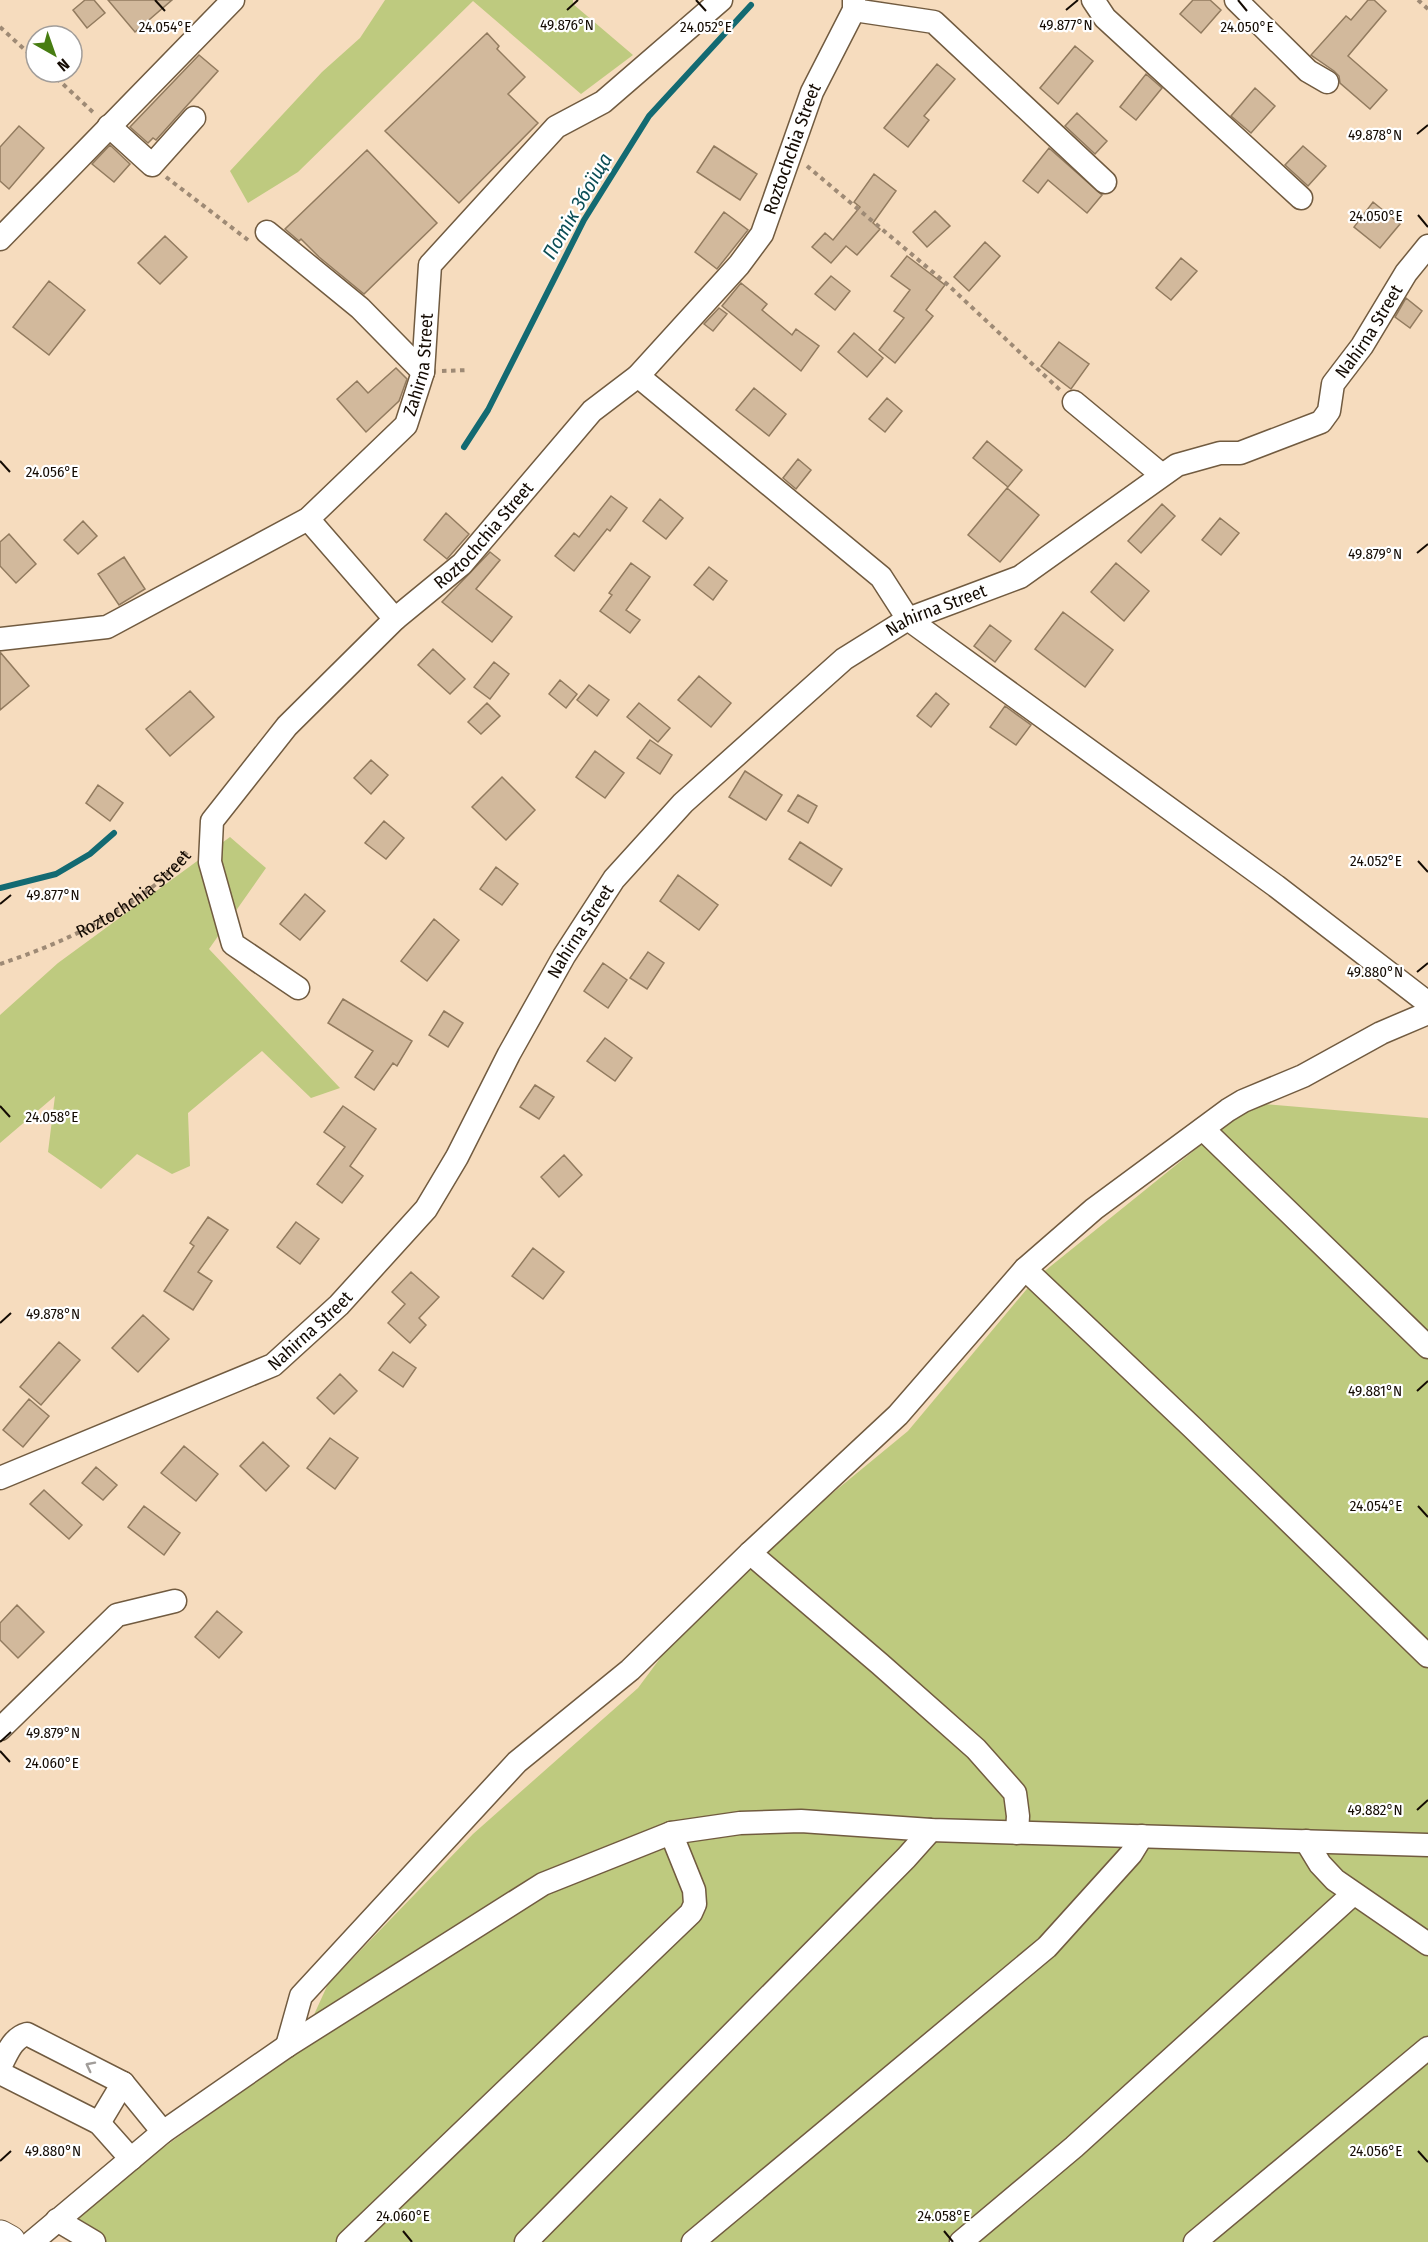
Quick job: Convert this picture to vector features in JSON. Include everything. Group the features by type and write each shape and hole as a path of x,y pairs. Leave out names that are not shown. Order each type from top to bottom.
{"highway":[{"path":"0,2237 9,2242"}],"street":[{"path":"0,239 233,0"},
{"name":"Zahirna Street","path":"0,639 107,627 308,519 406,426 423,372 430,265 556,127 603,102 721,0"},
{"path":"1236,0 1308,71 1327,82"},
{"name":"Roztochchia Street","path":"212,821 287,726 395,620 462,564 592,411 638,376 739,265 762,234 812,92 854,5 934,22 1105,182"},
{"path":"1091,8 1301,198"},
{"path":"109,126 152,165 194,118"},
{"path":"267,232 360,308 423,372"},
{"name":"Nahirna Street","path":"0,1478 273,1365 339,1305 426,1209 457,1157 508,1054 553,975 614,879 683,803 844,659 908,619 1020,577 1177,465 1220,453 1239,453 1321,422 1329,411 1333,384 1362,346 1406,273 1428,246"},
{"path":"638,376 881,577 908,619 1276,886 1428,1003"},
{"path":"1074,402 1162,475"},
{"path":"308,519 395,620"},
{"path":"212,821 210,862 232,944 298,988"},
{"path":"287,2046 301,1996 517,1762 630,1670 750,1553 898,1415 1025,1269 1094,1209 1243,1101 1303,1076 1381,1033 1428,1013"},
{"path":"1203,1129 1428,1347"},
{"path":"1025,1269 1428,1656"},
{"path":"750,1553 975,1749 1015,1793 1018,1816 1017,1833"},
{"path":"0,1729 117,1615 175,1601"},
{"path":"32,2242 163,2132 287,2046 543,1884 672,1833 740,1823 801,1821 931,1830 1428,1845"},
{"path":"526,2242 906,1858 931,1830"},
{"path":"348,2242 691,1912 695,1904 694,1890 672,1833"},
{"path":"693,2242 1047,1947 1131,1854 1142,1836"},
{"path":"1306,1841 1320,1864 1353,1894 1428,1944"},
{"path":"961,2242 1074,2147 1353,1894"},
{"path":"131,2159 99,2122 2,2074 0,2067 14,2042 27,2034 123,2083 163,2132"},
{"path":"1195,2242 1428,2048"},
{"path":"99,2122 123,2083"},
{"path":"57,2220 94,2242"}],"path":[{"path":"1418,0 1428,9"},
{"path":"0,27 24,49"},
{"path":"63,84 109,126"},
{"path":"791,152 947,284 1074,402"},
{"name":"Roztochchia Street","path":"0,964 61,941 125,906 170,872 212,821"}],"green space":[{"path":"385,0 573,0 573,4 633,55 581,94 473,1 298,172 248,203 230,171 322,72 360,38"},
{"path":"230,837 266,868 209,949 340,1088 311,1098 262,1051 188,1113 190,1166 172,1174 137,1154 101,1189 48,1152 55,1096 0,1143 0,1015 58,963"},
{"path":"1253,1103 1428,1118 1428,2242 95,2242 58,2223 297,2052 328,1984 473,1834 638,1688 704,1599 908,1431 1036,1278"}],"building":[{"path":"85,0 94,0 105,13 87,28 73,10"},
{"path":"108,0 172,0 135,32"},
{"path":"1193,0 1210,0 1221,10 1201,33 1180,14"},
{"path":"1368,0 1374,0 1386,11 1348,56 1387,90 1370,109 1340,83 1339,76 1334,71 1311,55 1346,16 1351,20"},
{"path":"487,33 499,46 497,49 525,77 508,94 538,123 459,203 385,131"},
{"path":"1075,46 1093,61 1058,104 1040,88"},
{"path":"199,55 218,71 156,140 153,138 148,143 130,127"},
{"path":"937,64 955,79 924,116 929,120 908,147 884,128"},
{"path":"1146,74 1162,88 1136,120 1120,107"},
{"path":"1255,88 1275,106 1251,133 1231,116"},
{"path":"1077,113 1107,141 1095,154 1065,126"},
{"path":"19,126 44,148 9,189 0,181 0,147"},
{"path":"110,145 130,164 114,182 92,164"},
{"path":"714,146 757,174 740,200 697,172"},
{"path":"1303,146 1326,166 1308,186 1285,165"},
{"path":"1049,148 1102,195 1087,213 1048,180 1038,193 1023,181"},
{"path":"367,150 437,223 364,294 301,239 299,241 285,229"},
{"path":"874,174 896,191 873,223 880,229 857,255 846,246 831,263 812,247 825,233 833,240 860,207 854,202"},
{"path":"1373,202 1400,224 1380,248 1354,227"},
{"path":"935,211 950,226 927,247 913,232"},
{"path":"724,212 748,230 717,269 695,252"},
{"path":"165,236 187,257 160,284 138,263"},
{"path":"985,242 1000,256 969,291 954,277"},
{"path":"907,256 945,285 926,310 933,316 895,363 879,350 904,318 894,311 910,290 891,276"},
{"path":"1181,258 1197,271 1171,300 1156,288"},
{"path":"831,276 850,291 835,310 815,294"},
{"path":"49,281 85,310 49,355 13,327"},
{"path":"741,283 767,304 762,310 792,335 796,329 819,346 801,371 722,306"},
{"path":"1406,298 1422,311 1410,328 1395,317"},
{"path":"719,308 727,314 713,331 704,324"},
{"path":"854,333 883,358 867,377 838,352"},
{"path":"1059,342 1089,364 1071,389 1041,366"},
{"path":"396,368 407,379 399,401 366,432 337,399 357,381 368,393"},
{"path":"754,388 786,414 769,436 736,410"},
{"path":"887,398 902,411 885,432 869,419"},
{"path":"987,441 1022,470 1008,487 973,458"},
{"path":"798,459 811,470 796,489 783,478"},
{"path":"1007,488 1039,515 1000,562 968,535"},
{"path":"611,496 627,508 574,571 555,556 574,533 579,537"},
{"path":"660,499 683,518 666,539 643,521"},
{"path":"1162,504 1175,516 1141,553 1128,541"},
{"path":"446,513 469,534 447,559 424,540"},
{"path":"1220,518 1239,533 1221,555 1202,540"},
{"path":"83,521 97,536 78,554 64,540"},
{"path":"9,534 36,564 16,583 0,566 0,542"},
{"path":"490,552 500,560 476,589 512,617 492,642 442,602"},
{"path":"124,557 145,589 119,605 98,574"},
{"path":"631,563 650,577 626,610 640,620 630,633 600,611 612,595 609,593"},
{"path":"1116,563 1149,591 1124,621 1091,592"},
{"path":"709,567 727,581 713,600 694,585"},
{"path":"1063,612 1113,650 1085,687 1035,649"},
{"path":"990,625 1011,641 995,662 974,646"},
{"path":"433,649 465,679 450,694 418,665"},
{"path":"0,652 29,686 0,710"},
{"path":"494,662 509,674 490,699 474,687"},
{"path":"699,676 731,703 711,727 678,700"},
{"path":"560,680 577,694 566,708 549,694"},
{"path":"589,685 609,700 597,716 577,700"},
{"path":"190,691 214,717 170,756 146,729"},
{"path":"936,693 949,704 931,727 917,716"},
{"path":"487,703 500,716 481,734 468,722"},
{"path":"639,703 670,728 658,742 627,717"},
{"path":"1005,706 1031,725 1016,745 990,727"},
{"path":"650,740 672,755 660,774 637,758"},
{"path":"595,751 624,773 605,798 576,777"},
{"path":"371,760 388,775 371,794 354,778"},
{"path":"745,771 782,795 766,820 729,797"},
{"path":"502,777 535,810 506,840 472,807"},
{"path":"98,785 123,803 110,821 86,803"},
{"path":"798,795 817,806 808,823 788,811"},
{"path":"384,821 404,838 386,859 365,843"},
{"path":"800,842 842,869 831,886 789,859"},
{"path":"496,867 518,884 502,905 480,889"},
{"path":"678,875 718,905 699,930 660,901"},
{"path":"305,894 325,911 300,940 280,924"},
{"path":"434,919 459,940 427,981 401,961"},
{"path":"648,952 664,963 647,989 630,978"},
{"path":"603,963 627,980 608,1008 584,991"},
{"path":"343,999 412,1041 397,1066 393,1063 374,1090 355,1077 373,1051 328,1023"},
{"path":"444,1011 463,1023 448,1047 429,1035"},
{"path":"605,1038 632,1058 615,1081 587,1061"},
{"path":"535,1085 554,1097 539,1119 520,1107"},
{"path":"343,1106 376,1129 350,1166 363,1176 342,1203 317,1184 345,1147 324,1132"},
{"path":"564,1155 582,1175 559,1197 541,1177"},
{"path":"208,1217 228,1230 198,1272 212,1281 193,1310 164,1291 194,1246 190,1243"},
{"path":"296,1222 319,1239 300,1264 277,1247"},
{"path":"533,1248 564,1272 543,1299 512,1276"},
{"path":"411,1272 439,1297 419,1318 426,1325 410,1343 388,1323 405,1304 392,1292"},
{"path":"143,1315 169,1339 138,1372 112,1348"},
{"path":"59,1342 80,1360 41,1405 20,1387"},
{"path":"393,1352 416,1368 403,1387 379,1370"},
{"path":"340,1374 357,1391 334,1414 317,1398"},
{"path":"29,1399 49,1416 23,1447 3,1430"},
{"path":"330,1438 358,1458 335,1489 307,1468"},
{"path":"263,1442 289,1466 266,1491 240,1466"},
{"path":"184,1446 218,1474 196,1501 161,1473"},
{"path":"96,1467 117,1485 103,1500 82,1483"},
{"path":"44,1490 82,1525 69,1539 30,1504"},
{"path":"144,1506 180,1533 164,1555 128,1527"},
{"path":"17,1605 44,1632 18,1658 0,1640 0,1623"},
{"path":"217,1611 242,1632 219,1658 195,1637"}],"waterway":[{"name":"Потік Збоїща","path":"464,447 488,410 584,220 649,116 751,5"},
{"name":"Потік Збоїща","path":"0,888 56,874 90,854 114,833"}]}
